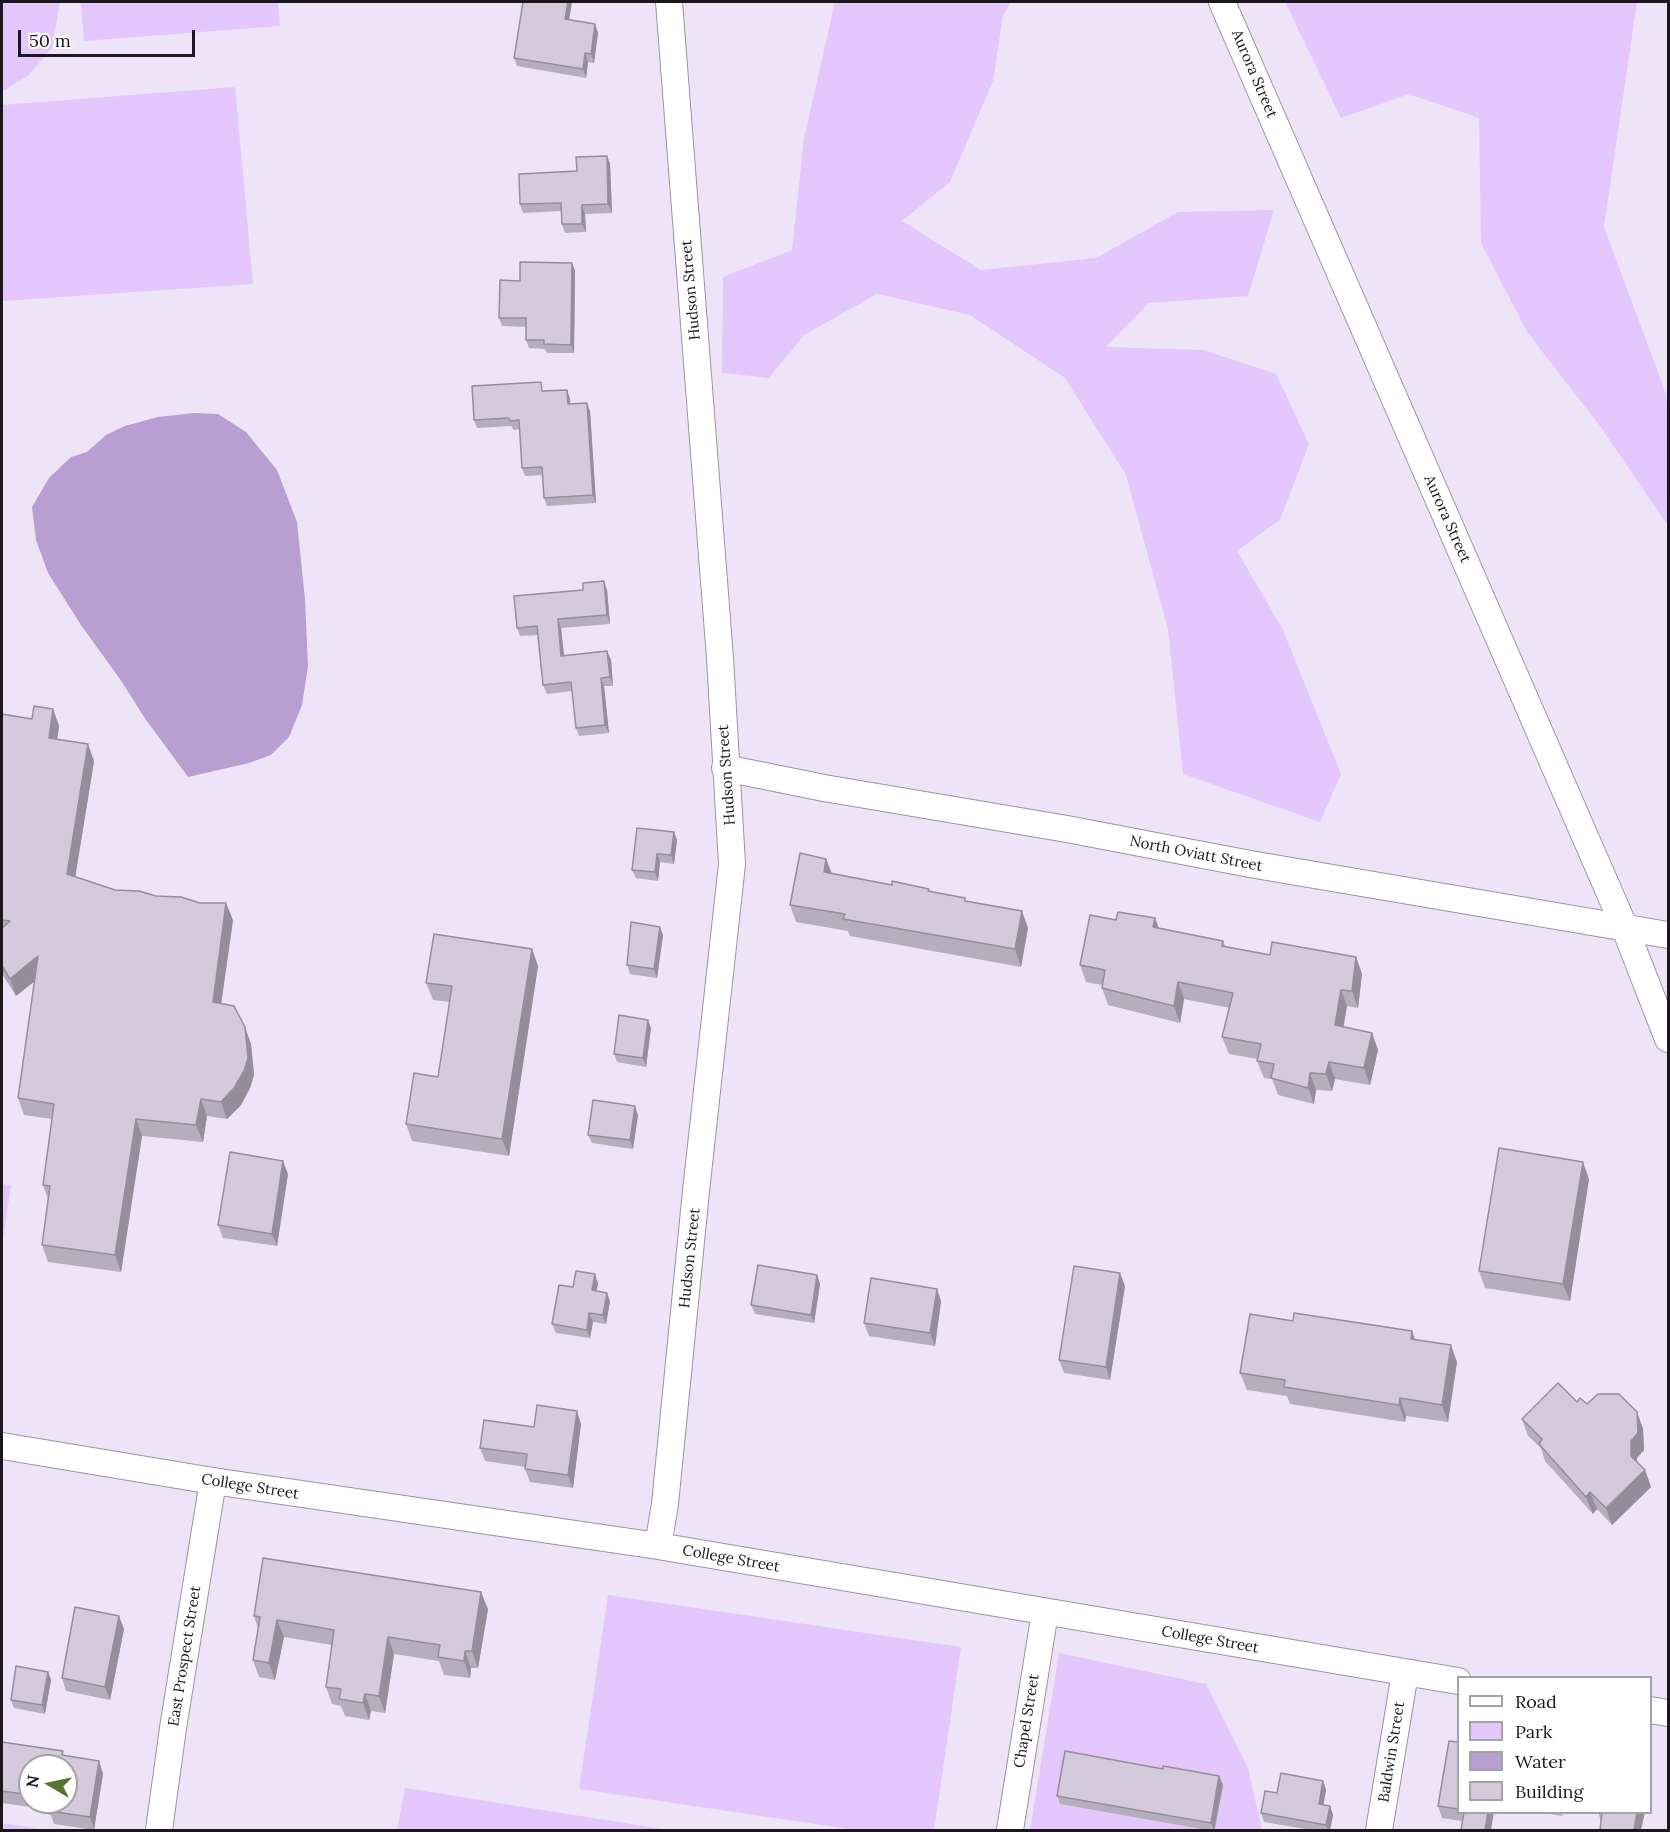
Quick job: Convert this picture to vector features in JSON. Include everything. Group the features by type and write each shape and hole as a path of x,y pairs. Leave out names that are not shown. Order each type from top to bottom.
{"street":[{"name":"Hudson Street","path":"658,1546 665,1504 732,864 720,658 669,2"},
{"name":"Aurora Street","path":"1222,2 1624,926 1668,1039"},
{"name":"North Oviatt Street","path":"725,768 824,788 1067,829 1323,877 1668,935"},
{"name":"College Street","path":"2,1446 213,1481 658,1546 1457,1681"},
{"name":"East Prospect Street","path":"159,1830 174,1720 213,1481"},
{"name":"Chapel Street","path":"1010,1830 1045,1612"},
{"name":"Baldwin Street","path":"1379,1830 1405,1673"},
{"path":"1652,1710 1668,1713"}],"green space":[{"path":"2,2 60,2 52,48 29,75 2,92"},
{"path":"81,2 278,2 280,26 84,41"},
{"path":"835,2 1011,2 1003,15 993,81 950,182 902,221 981,270 1096,258 1178,212 1274,210 1248,296 1149,303 1106,347 1203,350 1276,374 1309,444 1280,520 1237,551 1283,630 1341,774 1320,822 1183,774 1168,629 1126,475 1065,378 970,315 877,294 804,335 769,378 722,373 723,277 792,250 804,138"},
{"path":"1285,2 1637,2 1604,227 1668,399 1668,526 1600,426 1527,332 1481,243 1479,118 1409,94 1341,118"},
{"path":"235,87 253,284 2,301 2,105"},
{"path":"2,1184 11,1185 2,1245"},
{"path":"608,1595 961,1647 934,1830 856,1830 579,1789"},
{"path":"1059,1653 1206,1684 1248,1768 1262,1830 1030,1830"},
{"path":"405,1788 668,1830 397,1830"},
{"path":"2,1825 48,1830 2,1830"}],"water":[{"path":"194,413 218,414 246,432 277,470 297,522 305,599 308,666 302,705 289,737 271,755 249,763 188,777 144,717 48,573 36,540 32,507 49,478 71,457 87,452 106,435 125,426 158,417"}],"building":[{"path":"523,2 568,2 565,19 595,24 591,54 585,53 583,69 514,58"},
{"path":"607,156 608,204 582,205 582,224 562,224 561,203 520,204 519,174 577,171 576,157"},
{"path":"520,262 572,263 571,345 544,344 544,340 526,340 526,318 499,318 500,280 520,281"},
{"path":"541,382 542,391 567,390 568,404 587,403 593,495 544,498 542,467 522,468 519,420 511,421 508,418 474,420 472,386"},
{"path":"604,581 607,615 558,619 561,656 607,651 610,677 601,678 605,725 576,728 571,682 543,685 537,626 517,628 514,596 583,590 583,583"},
{"path":"34,706 53,709 49,738 88,744 67,874 115,890 181,897 200,903 226,903 213,1002 234,1006 245,1027 248,1058 244,1071 234,1088 221,1102 201,1099 196,1125 136,1119 115,1255 42,1245 50,1186 43,1185 54,1104 18,1098 38,956 10,979 2,966 2,928 10,921 2,920 2,714 32,719"},
{"path":"637,828 674,832 671,855 657,854 655,872 632,870"},
{"path":"800,853 826,859 824,872 892,885 892,881 965,898 965,901 1022,911 1015,949 843,919 845,914 790,905"},
{"path":"1118,912 1155,918 1153,927 1223,941 1222,946 1270,955 1272,942 1356,957 1352,991 1341,990 1335,1025 1372,1033 1364,1068 1329,1062 1326,1074 1310,1073 1308,1088 1271,1078 1274,1064 1257,1061 1261,1044 1222,1037 1233,993 1178,982 1174,1006 1102,988 1105,970 1080,965 1090,915 1116,920"},
{"path":"631,922 660,927 654,969 627,965"},
{"path":"434,934 532,949 502,1139 406,1124 414,1073 438,1077 452,986 426,983"},
{"path":"619,1015 648,1020 643,1058 614,1054"},
{"path":"593,1100 635,1106 630,1140 588,1135"},
{"path":"1499,1148 1583,1162 1563,1284 1479,1271"},
{"path":"230,1152 283,1161 272,1234 218,1225"},
{"path":"758,1265 817,1275 811,1315 751,1305"},
{"path":"1074,1266 1120,1273 1106,1367 1059,1360"},
{"path":"576,1271 595,1274 592,1290 607,1293 603,1315 589,1313 587,1330 552,1324 559,1285 573,1287"},
{"path":"871,1278 937,1289 930,1333 864,1323"},
{"path":"1294,1313 1412,1331 1411,1339 1451,1345 1442,1405 1400,1398 1399,1405 1284,1387 1285,1380 1240,1373 1250,1314 1293,1321"},
{"path":"1558,1383 1577,1402 1580,1398 1587,1404 1598,1394 1619,1394 1637,1412 1638,1433 1631,1441 1631,1456 1645,1470 1606,1508 1590,1492 1586,1497 1539,1444 1542,1439 1522,1419"},
{"path":"537,1405 577,1411 568,1475 525,1469 527,1454 480,1448 484,1420 534,1427"},
{"path":"263,1558 481,1592 472,1651 465,1651 464,1661 438,1657 440,1645 388,1637 379,1696 365,1694 363,1703 339,1699 341,1689 326,1687 334,1630 277,1620 269,1663 253,1660 260,1617 254,1616"},
{"path":"75,1607 119,1616 105,1687 62,1678"},
{"path":"16,1666 48,1672 42,1705 11,1700"},
{"path":"1449,1741 1457,1742 1457,1809 1438,1806"},
{"path":"2,1742 63,1751 62,1754 18,1754 18,1793 2,1791"},
{"path":"1065,1751 1163,1769 1163,1766 1219,1776 1211,1823 1057,1796"},
{"path":"78,1758 99,1761 90,1817 70,1814 78,1814"},
{"path":"1281,1773 1323,1781 1319,1804 1330,1806 1326,1825 1261,1813 1265,1791 1277,1793"},
{"path":"1464,1814 1488,1814 1485,1830 1461,1830"},
{"path":"1602,1814 1637,1814 1634,1830 1600,1830"}]}
